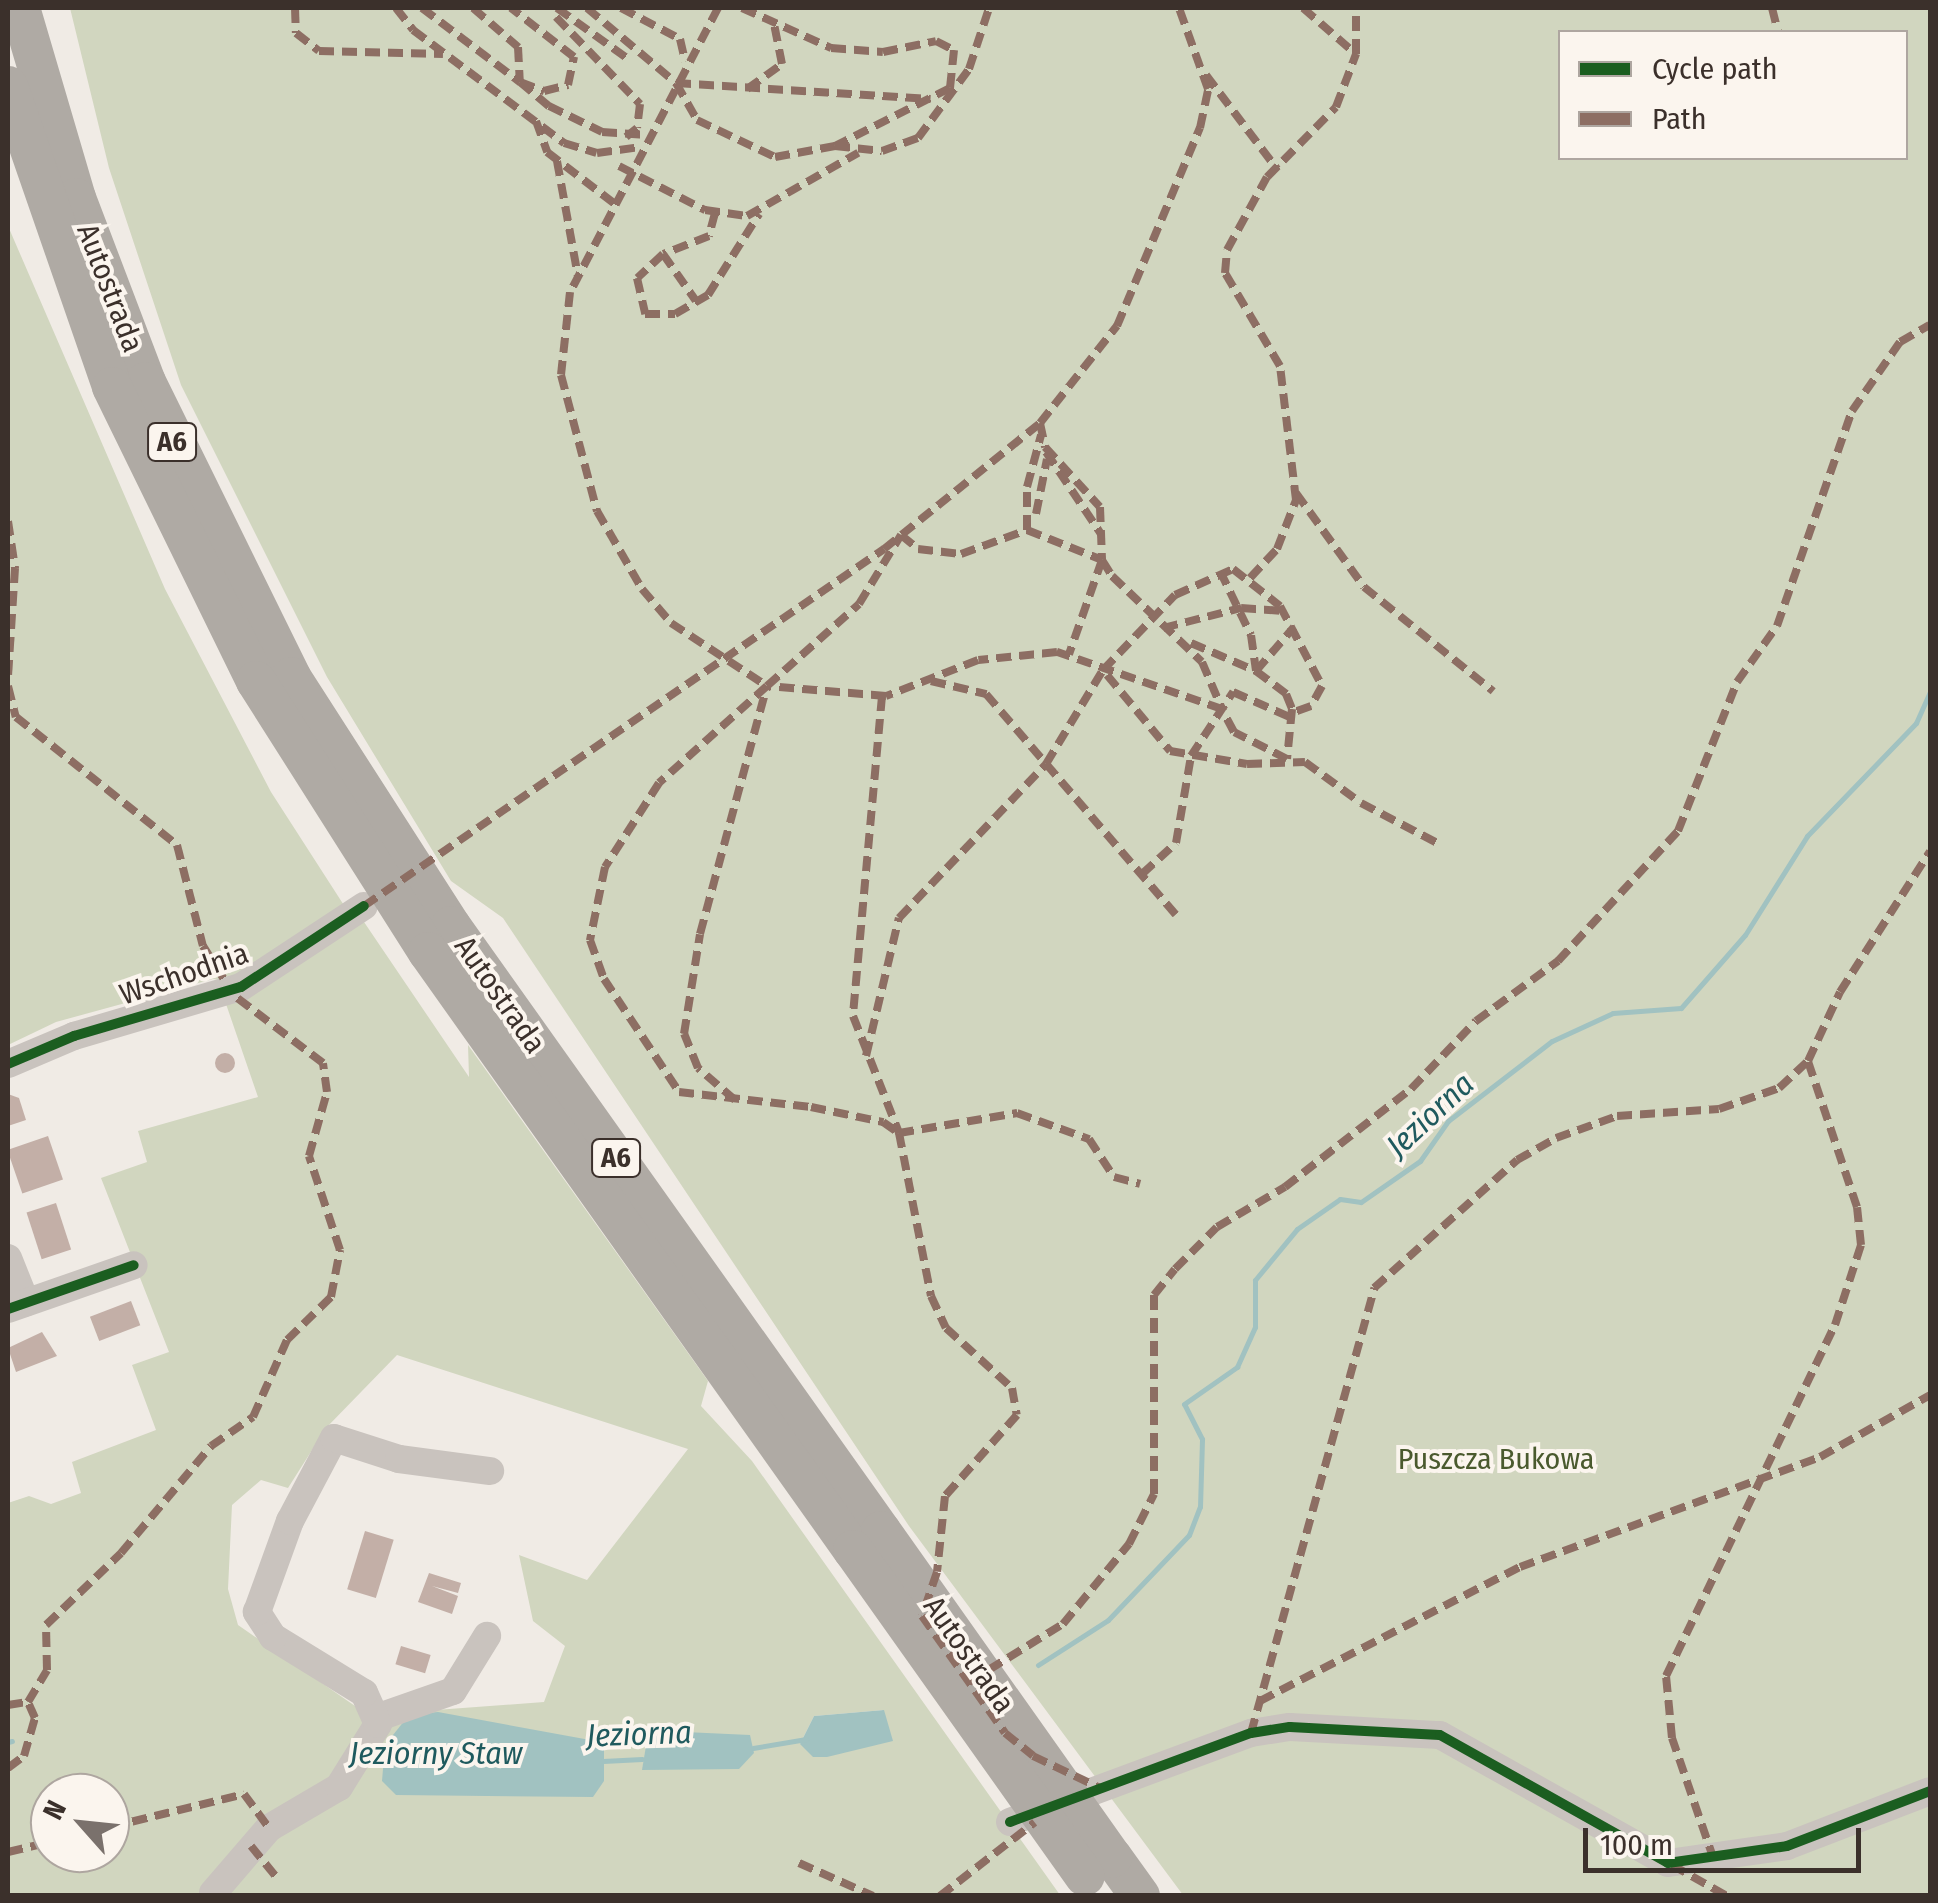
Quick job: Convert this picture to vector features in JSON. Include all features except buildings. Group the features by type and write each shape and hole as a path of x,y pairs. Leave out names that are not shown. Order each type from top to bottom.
{"highway":[{"name":"Autostrada","path":"20,8 76,198 158,412 259,619 382,854"},
{"name":"Autostrada","path":"8,86 64,264 158,492 256,682 382,854 1099,1876 1140,1896"}],"street":[{"name":"Wschodnia","path":"8,1064 74,1036 241,986 364,906"},
{"path":"632,1209 749,1375"},
{"path":"8,1258 17,1306 134,1266"},
{"path":"379,1716 364,1694 264,1627 258,1593 290,1522 334,1438 398,1459 490,1472"},
{"path":"213,1893 269,1828 339,1786 379,1716 453,1691 488,1636"},
{"path":"1010,1822 1251,1733 1328,1727 1440,1734 1668,1863 1787,1846 1930,1792"}],"green space":[{"name":"Puszcza Bukowa","path":"70,8 1930,8 1930,1895 1183,1895 909,1526 503,918 451,881 327,677 181,385 109,168"},
{"path":"8,226 165,589 271,792 347,910 231,981 213,979 56,1022 8,1045"},
{"path":"364,922 469,1077 468,1045 708,1381 701,1406 752,1461 1060,1895 8,1895 8,1503 29,1496 51,1504 81,1493 72,1462 156,1430 132,1365 169,1352 101,1178 147,1162 138,1131 258,1097 226,1004","holes":["397,1355 688,1449 587,1580 519,1555 533,1621 565,1646 544,1702 368,1715 238,1625 228,1589 232,1505 261,1480 288,1488 326,1428","884,1710 800,1744 814,1716"]}],"water":[{"path":"884,1710 893,1741 827,1757 813,1757 800,1744 814,1716"},
{"name":"Jeziorny Staw","path":"438,1712 590,1740 604,1749 604,1781 593,1797 396,1795 382,1781 385,1745 409,1715"},
{"path":"663,1731 750,1735 754,1753 739,1769 642,1770 647,1740"}],"waterway":[{"name":"Jeziorna","path":"1038,1665 1108,1620 1189,1535 1200,1507 1202,1439 1184,1404 1237,1367 1255,1327 1255,1280 1297,1229 1340,1199 1361,1202 1420,1161 1448,1121 1552,1041 1613,1013 1681,1008 1745,935 1807,836 1916,723 1930,692"},
{"name":"Jeziorna","path":"753,1748 806,1739"},
{"name":"Jeziorna","path":"8,1742 12,1741"},
{"name":"Jeziorna","path":"603,1761 642,1759"}],"marked path":[{"path":"295,8 296,33 319,51 443,54"},
{"path":"396,8 413,30 564,143 597,153 640,147"},
{"path":"422,8 520,82 544,91 568,85 574,57 511,8"},
{"path":"473,8 518,47 520,82 549,106 602,132 647,135"},
{"path":"557,8 631,61"},
{"path":"587,8 676,83 697,120 775,157 835,146 882,151 918,138 969,69 989,8"},
{"path":"621,8 680,39 685,61"},
{"path":"718,8 570,292 561,375 597,511 642,589 671,623 767,686"},
{"path":"742,8 831,48 883,52 936,41 954,50 950,88 835,146"},
{"path":"364,906 884,549 1040,423 1117,326 1200,128 1208,89 1179,8"},
{"path":"1303,8 1356,54"},
{"path":"1250,578 1277,549 1296,500 1280,366 1225,273 1227,250 1267,177 1336,107 1356,54 1356,8"},
{"path":"1772,8 1778,30"},
{"path":"556,17 640,104 637,128 626,137"},
{"path":"747,89 782,64 774,24"},
{"path":"1206,75 1277,169"},
{"path":"676,83 930,99"},
{"path":"536,121 547,152 615,204"},
{"path":"619,166 705,210 747,216 858,153"},
{"path":"557,161 578,276"},
{"path":"715,213 709,236 663,254 637,278 645,314 675,314 708,295 759,214"},
{"path":"663,254 696,301"},
{"path":"969,1682 1063,1624 1129,1544 1154,1494 1154,1295 1175,1269 1217,1227 1285,1187 1411,1089 1476,1021 1558,961 1678,831 1737,682 1777,626 1852,411 1900,342 1930,325"},
{"path":"1040,423 1045,447 1100,507 1102,560 1112,576 1202,662 1222,709 1057,652 978,660 886,696 767,686 659,783 605,867 590,940 604,979 679,1092 811,1107 883,1122 899,1133 1017,1113 1089,1139 1114,1177 1140,1184"},
{"path":"1027,530 1027,487 1041,435"},
{"path":"1046,452 1101,534"},
{"path":"1036,514 1047,459"},
{"path":"1296,493 1364,587 1493,691"},
{"path":"8,521 15,568 8,675"},
{"path":"735,1100 698,1068 684,1034 700,934 767,686 859,604 901,535 918,549 961,554 1027,530 1102,560 1069,654"},
{"path":"866,1056 899,918 1046,764 1103,670 1175,595 1233,569 1280,606 1322,686 1311,706 1292,713"},
{"path":"1220,571 1251,635 1256,671 1294,627"},
{"path":"1163,628 1241,608 1283,611"},
{"path":"1191,643 1256,671 1286,694 1292,709 1287,759 1234,732 1222,709"},
{"path":"1107,675 1170,751 1247,764 1305,762 1361,803 1439,844"},
{"path":"931,681 986,694 1176,915"},
{"path":"8,686 16,717 177,845 203,946 225,981"},
{"path":"1142,874 1176,843 1191,756 1233,692 1292,718"},
{"path":"882,696 853,1016 899,1133 931,1296 946,1328 1012,1388 1017,1415 945,1496 937,1572 922,1616 1005,1733 1033,1756 1100,1788"},
{"path":"1251,1733 1374,1288 1517,1160 1556,1138 1617,1116 1719,1109 1779,1088 1808,1061 1840,992 1930,851"},
{"path":"8,1705 28,1702 47,1670 46,1625 121,1553 211,1446 253,1417 287,1340 331,1297 340,1250 309,1156 327,1092 323,1063 232,994"},
{"path":"1714,1860 1672,1738 1666,1676 1835,1325 1861,1245 1857,1207 1808,1061"},
{"path":"1260,1701 1520,1567 1820,1457 1930,1395"},
{"path":"8,1768 24,1756 35,1718 28,1702"},
{"path":"130,1822 244,1794 269,1828"},
{"path":"940,1896 1035,1822"},
{"path":"251,1846 277,1878"},
{"path":"8,1852 30,1847"},
{"path":"799,1863 873,1896"},
{"path":"1672,1865 1727,1896"}],"cycle path":[{"path":"8,1064 74,1036 241,987 364,906"},
{"path":"8,1309 134,1265"},
{"path":"1010,1822 1251,1733 1290,1727 1440,1735 1668,1863 1787,1846 1930,1791"}]}
